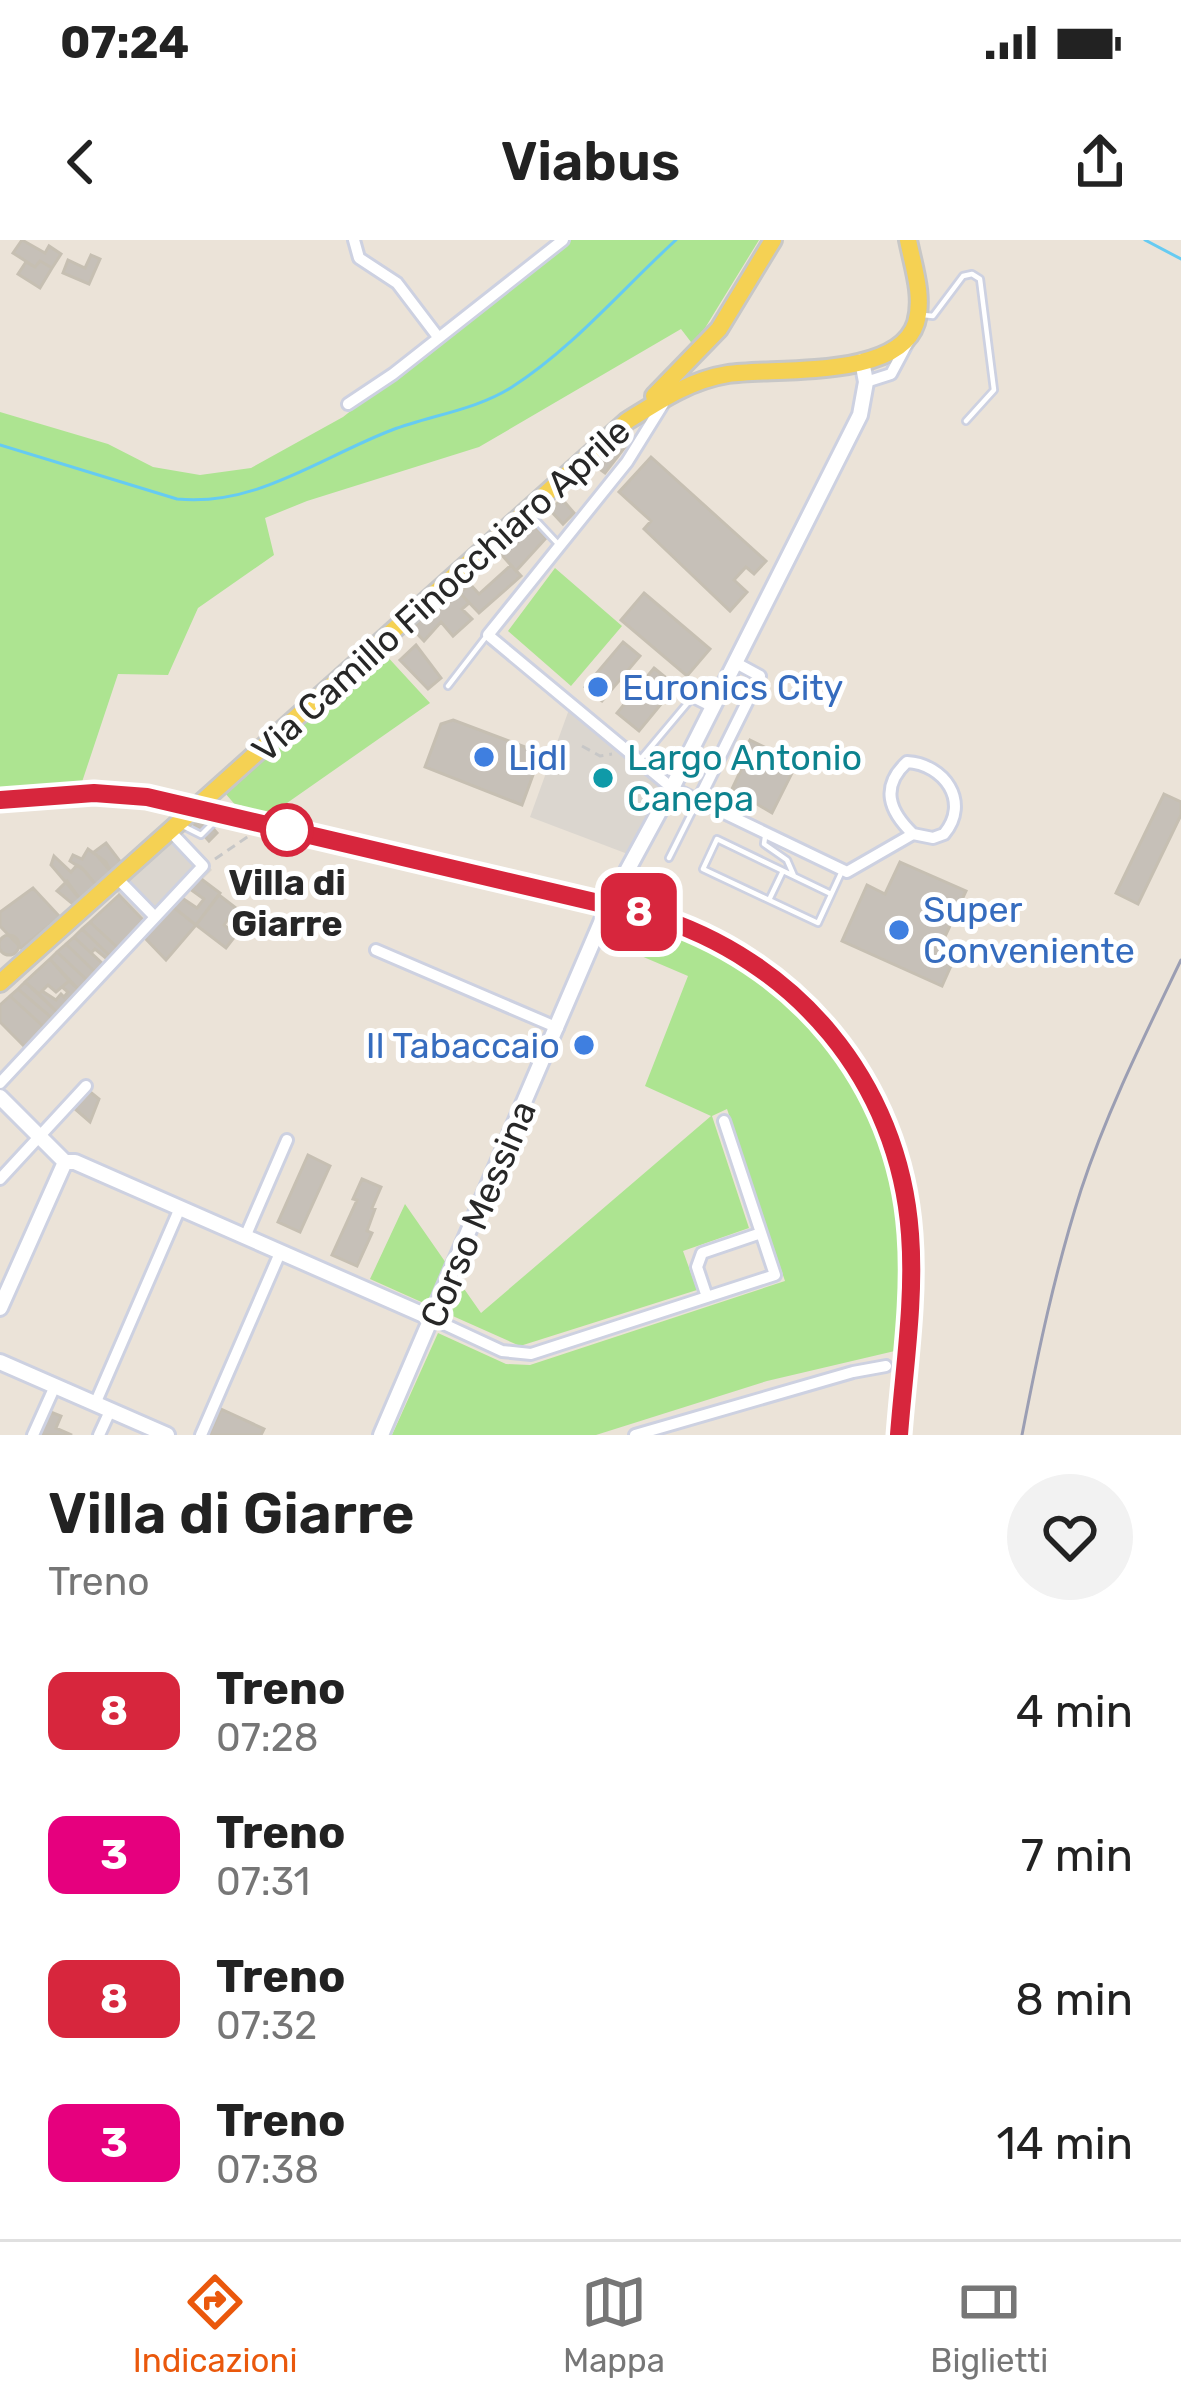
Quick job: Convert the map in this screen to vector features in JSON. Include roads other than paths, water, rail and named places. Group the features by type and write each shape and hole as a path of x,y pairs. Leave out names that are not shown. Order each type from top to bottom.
{"main road":[{"path":"712,377 700,365 773,240"},
{"path":"908,240 918,294 914,324"},
{"name":"Via Camillo Finocchiaro Aprile","path":"0,983 627,421 712,377 862,361 890,351 914,324"},
{"path":"627,421 719,329"}],"street":[{"path":"353,240 359,258 397,283 438,337"},
{"path":"348,404 563,240"},
{"path":"862,361 866,382 891,374 914,324"},
{"name":"Corso Messina","path":"381,1435 609,904 860,415 866,382"},
{"path":"668,396 627,462 488,635 639,760 670,792 699,799 847,872 913,834 933,838 944,834 956,813 953,792 943,774 907,761 899,769 887,796 901,823 913,834"},
{"path":"699,799 760,676 736,663"},
{"path":"0,1083 203,866 174,827"},
{"path":"118,879 155,917"},
{"path":"376,950 559,1028"},
{"path":"0,1179 86,1086"},
{"path":"0,1097 65,1162 75,1162 502,1352 531,1354 775,1275 724,1121"},
{"path":"245,1237 287,1140"},
{"path":"0,1308 65,1162"},
{"path":"95,1404 180,1208"},
{"path":"707,1297 697,1267 702,1253 761,1233"},
{"path":"201,1435 280,1252"},
{"path":"0,1362 167,1435"},
{"path":"635,1435 886,1366"},
{"path":"33,1435 55,1386"},
{"path":"99,1435 110,1411"}],"lane":[{"path":"914,324 933,316 963,276 980,279 994,390 966,422"},
{"path":"528,511 561,547"},
{"path":"448,686 488,635"},
{"path":"639,760 692,699 712,710"},
{"path":"669,858 699,799"},
{"path":"767,831 764,844 787,860 794,876"},
{"path":"831,894 717,839 703,869 818,923 843,869"},
{"path":"769,900 783,871"}],"waterway":[{"path":"0,445 177,499 206,499 261,488 392,430 469,407 512,387 577,336 676,240"},
{"path":"1145,240 1181,259"}],"railway":[{"path":"0,800 108,793 187,806"},
{"path":"258,823 668,920 713,939 792,992 853,1064 895,1151 910,1227 911,1286 899,1435"},
{"path":"1022,1435 1081,1190 1115,1102 1181,960"}],"train":[{"name":"8","path":"0,800 94,793 147,797 618,906 717,940 763,968 802,1001 848,1055 879,1110 896,1156 906,1199 911,1264 899,1435"}],"place":[{"name":"Euronics City","path":"598,687"},
{"name":"Lidl","path":"484,757"},
{"name":"Largo Antonio Canepa","path":"603,778"},
{"name":"Villa di Giarre","path":"287,830"},
{"name":"Super Conveniente","path":"899,930"},
{"name":"Il Tabaccaio","path":"584,1045"}]}
